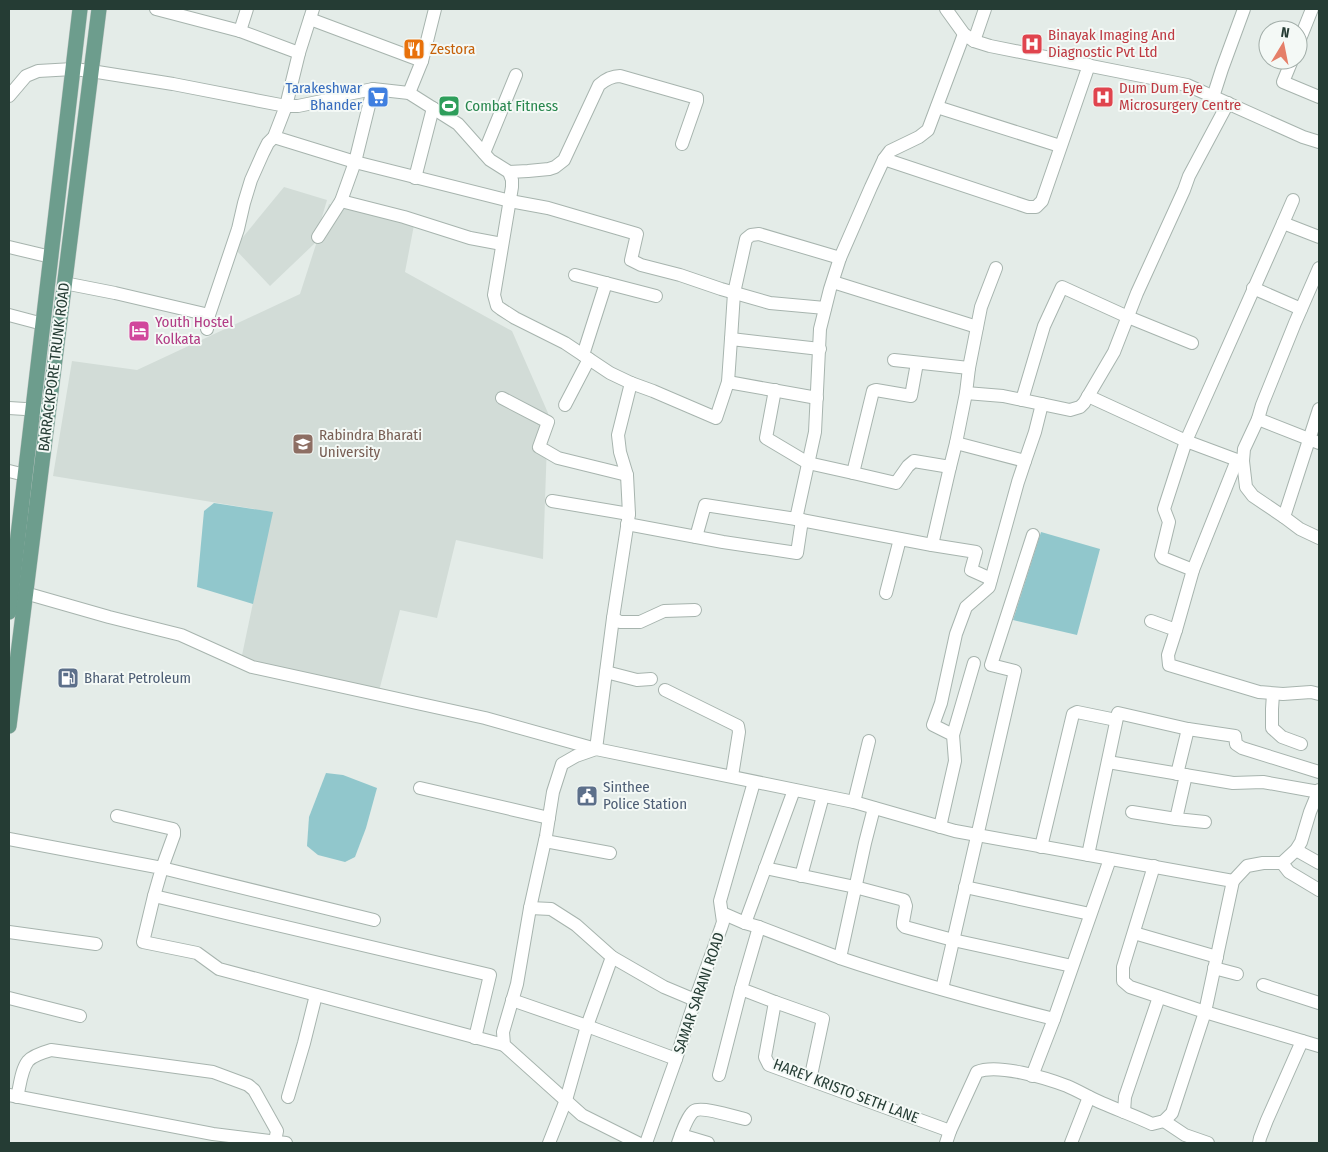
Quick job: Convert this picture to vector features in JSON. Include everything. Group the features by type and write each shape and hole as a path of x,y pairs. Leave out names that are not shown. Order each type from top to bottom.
{"main road":[{"name":"BARRACKPORE TRUNK ROAD","path":"9,612 14,525 25,475 80,9"},
{"name":"BARRACKPORE TRUNK ROAD","path":"9,726 99,9"}],"street":[{"path":"156,9 176,12 299,53"},
{"path":"240,32 247,9"},
{"path":"409,93 422,61 434,9"},
{"path":"946,9 969,37 998,47 1187,85 1319,146"},
{"path":"552,501 696,537 797,553 799,520 815,432 820,329 840,258 884,159 890,151 919,137 928,130 969,37 985,9"},
{"path":"1213,97 1244,9"},
{"path":"207,329 209,315 238,229 251,180 268,143 274,137 286,106 299,53 312,14 422,61"},
{"path":"884,159 1032,208 1039,205 1089,66"},
{"path":"9,96 26,76 38,71 73,69 173,84 286,106 298,106 373,89 409,93 458,124 490,160 508,172 512,180 494,295 497,306 515,318 564,342 610,373 716,418 728,382 734,293 746,239 751,235 759,234 840,258"},
{"path":"1288,70 1283,82 1319,96"},
{"path":"484,153 516,75"},
{"path":"508,172 549,169 560,163 566,156 599,85 614,76 625,77 697,98 682,144"},
{"path":"318,237 341,201 355,162 373,89"},
{"path":"966,393 1003,396 1074,409 1080,407 1114,352 1137,293 1189,176 1228,103"},
{"path":"937,107 1060,146"},
{"path":"415,178 434,108"},
{"path":"274,137 355,162 510,201 548,208 637,234 631,260 641,265 770,303 825,308"},
{"path":"1193,570 1164,558 1160,554 1169,522 1164,508 1186,441 1293,200"},
{"path":"341,201 404,217 470,238 502,244"},
{"path":"1283,223 1319,237"},
{"path":"9,247 51,257"},
{"path":"932,545 956,443 981,307 996,268"},
{"path":"1319,268 1262,405 1258,419 1193,570 1168,655 1169,665 1259,692 1273,694 1311,692 1319,694"},
{"path":"575,275 656,296"},
{"path":"833,282 977,328"},
{"path":"64,283 209,315"},
{"path":"565,405 586,357 606,283"},
{"path":"1022,400 1044,326 1062,287 1192,343"},
{"path":"1253,288 1301,309"},
{"path":"9,315 43,324"},
{"path":"731,339 820,349"},
{"path":"894,360 969,368"},
{"path":"853,473 873,391 911,396 917,363"},
{"path":"728,382 817,398"},
{"path":"596,749 628,519 626,475 618,435 631,383"},
{"path":"775,390 766,438 808,463 896,483 914,461 950,467"},
{"path":"1088,396 1186,441 1240,461"},
{"path":"502,398 548,422 539,447 558,458 626,475"},
{"path":"953,735 933,725 941,703 956,634 966,607 989,587 992,579 1018,482 1035,432 1042,404"},
{"path":"9,408 48,410"},
{"path":"1284,517 1314,441 1319,409"},
{"path":"1258,419 1314,441"},
{"path":"956,443 1025,461"},
{"path":"1240,461 1246,486 1253,496 1300,530 1319,538"},
{"path":"9,471 25,475"},
{"path":"696,537 705,505 976,552 971,570 992,579"},
{"path":"942,990 1015,671 990,665 1033,535"},
{"path":"886,593 900,539"},
{"path":"26,594 181,635 252,667 485,718 596,749 854,802 955,831 1234,880"},
{"path":"613,618 620,622 640,622 664,611 695,610"},
{"path":"1151,621 1176,630"},
{"path":"940,827 956,761 953,735 974,663"},
{"path":"606,672 637,680 651,679"},
{"path":"665,690 738,726 739,732 732,776"},
{"path":"1273,694 1272,728 1282,737 1301,744"},
{"path":"1041,846 1073,714 1077,712 1116,720"},
{"path":"1088,855 1118,713 1188,729 1235,736 1236,744 1242,748 1319,772"},
{"path":"1176,819 1188,729"},
{"path":"854,802 869,741"},
{"path":"504,1045 502,1032 517,984 553,792 562,764 576,756 596,749"},
{"path":"946,1143 977,1072 994,1068 1005,1069 1066,1086 1152,1124 1164,1121 1172,1113 1205,1012 1234,880 1247,866 1263,863 1282,863 1296,850 1301,842 1319,791 1263,782 1233,783 1108,762"},
{"name":"SAMAR SARANI ROAD","path":"646,1143 721,928 722,913 720,901 754,782"},
{"path":"420,788 549,818"},
{"path":"745,923 794,790"},
{"path":"801,876 823,796"},
{"path":"840,958 874,808"},
{"path":"1132,812 1205,822"},
{"path":"117,816 173,829 174,831 154,896 143,942 197,953 220,969 504,1045 582,1115 638,1143"},
{"path":"9,839 162,868 374,920"},
{"path":"545,840 610,853"},
{"path":"1296,850 1319,863"},
{"path":"1032,1076 1110,859"},
{"path":"1282,863 1289,872 1319,890"},
{"path":"1154,866 1123,967 1123,981 1130,988 1302,1041 1319,1044"},
{"path":"765,868 856,887 904,900 906,906 903,922 905,927 953,940 1072,966"},
{"path":"965,887 1090,914"},
{"path":"154,896 490,976 475,1038"},
{"path":"530,908 551,909 576,925 612,957 664,986 695,1000"},
{"path":"722,913 840,958 888,974 980,1001 1054,1019"},
{"path":"719,1075 741,988 760,927"},
{"path":"9,932 96,944"},
{"path":"1134,932 1216,963 1238,974"},
{"path":"549,1143 566,1100 587,1026 612,957"},
{"path":"1263,985 1319,1003"},
{"path":"741,988 824,1019 810,1080"},
{"path":"288,1097 316,995"},
{"path":"1124,1112 1125,1097 1159,997"},
{"path":"9,998 80,1016"},
{"path":"512,1000 676,1059"},
{"name":"HAREY KRISTO SETH LANE","path":"775,1002 765,1057 769,1065 950,1131"},
{"path":"1259,1143 1267,1120 1302,1041"},
{"path":"51,1050 212,1072 248,1085 254,1090 281,1142 213,1134 13,1096 29,1060 38,1054 51,1050"},
{"path":"1071,1143 1089,1097"},
{"path":"708,1143 680,1139 692,1112 698,1109 745,1119"},
{"path":"1164,1121 1183,1139 1208,1143"}],"shaded area":[{"path":"284,187 327,200 314,244 270,286 234,248"},
{"name":"Rabindra Bharati University","path":"329,204 414,225 405,272 512,331 548,413 543,559 456,540 437,618 400,610 379,691 241,660 272,512 53,476 72,361 137,370 300,294"}],"water":[{"path":"214,503 273,512 253,604 197,587 204,511"},
{"path":"1041,532 1100,549 1077,635 1013,620"},
{"path":"326,773 343,775 377,788 366,828 355,857 345,862 318,855 307,846 309,817"}],"place":[{"name":"Binayak Imaging And Diagnostic Pvt Ltd","path":"1032,44"},
{"name":"Zestora","path":"414,49"},
{"name":"Tarakeshwar Bhander","path":"378,97"},
{"name":"Dum Dum Eye Microsurgery Centre","path":"1103,97"},
{"name":"Combat Fitness","path":"449,106"},
{"name":"Youth Hostel Kolkata","path":"139,331"},
{"name":"Rabindra Bharati University","path":"303,444"},
{"name":"Bharat Petroleum","path":"68,678"},
{"name":"Sinthee Police Station","path":"587,796"}]}
